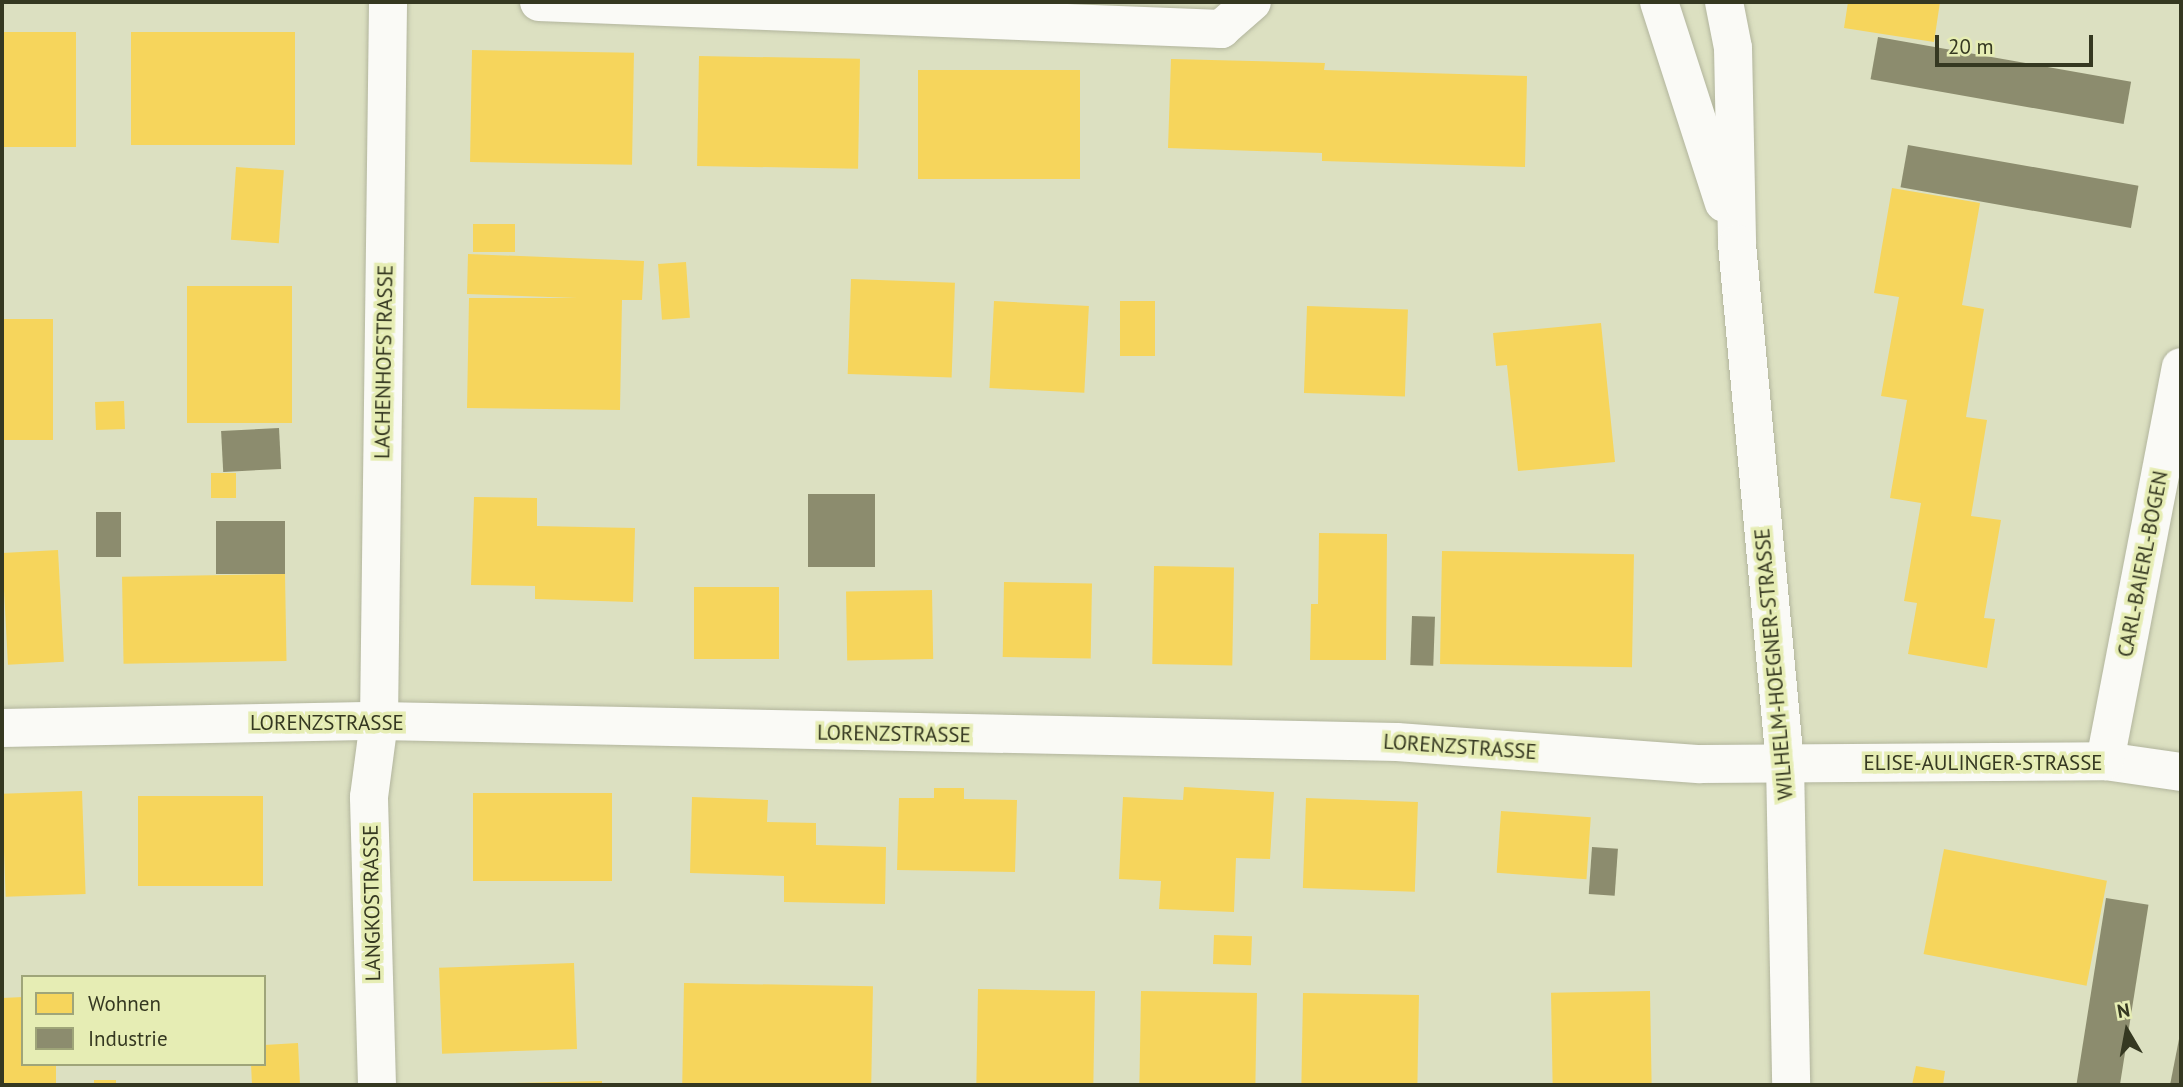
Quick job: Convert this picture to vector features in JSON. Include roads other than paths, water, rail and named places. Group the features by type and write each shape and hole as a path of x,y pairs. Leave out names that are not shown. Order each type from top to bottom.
{"street":[{"name":"LACHENHOFSTRASSE","path":"379,721 388,2"},
{"path":"539,2 1061,12 1221,29 1252,2"},
{"name":"WILHELM-HOEGNER-STRASSE","path":"1659,2 1737,244"},
{"name":"WILHELM-HOEGNER-STRASSE","path":"1724,2 1733,48 1737,244 1785,763 1791,1085"},
{"name":"CARL-BAIERL-BOGEN","path":"2105,761 2181,367"},
{"name":"LORENZSTRASSE","path":"2,728 379,721 1397,742 1700,764 1785,763"},
{"name":"LANGKOSTRASSE","path":"377,1085 369,797 379,721"},
{"name":"ELISE-AULINGER-STRASSE","path":"1785,763 2105,761 2181,772"}]}
